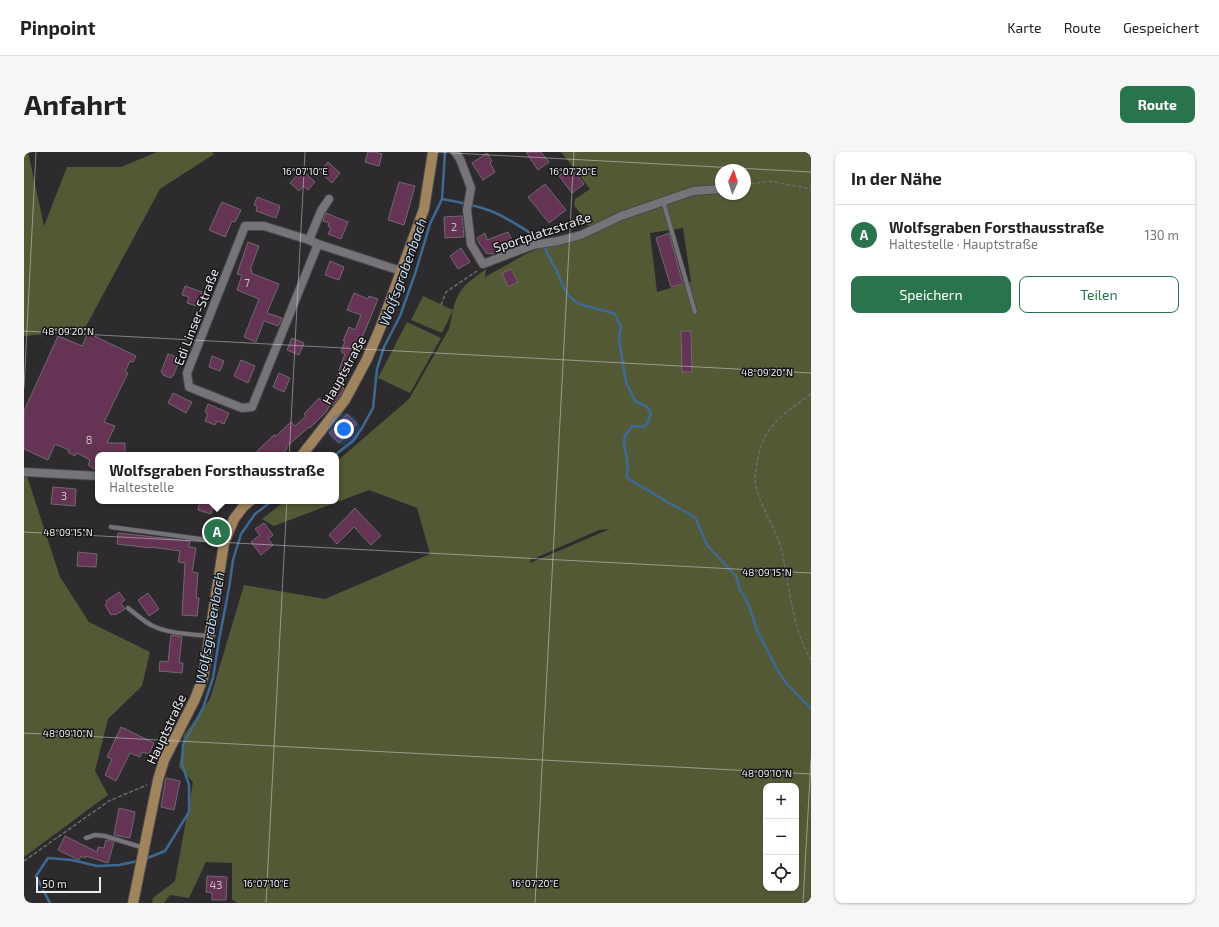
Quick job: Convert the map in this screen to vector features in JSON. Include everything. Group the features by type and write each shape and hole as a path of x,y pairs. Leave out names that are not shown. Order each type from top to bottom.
{"main road":[{"name":"Hauptstraße","path":"304,452 345,400 367,359 381,326 424,209 433,152"},
{"name":"Hauptstraße","path":"133,903 158,780 164,760 195,699 203,678 224,542 234,519 246,504"}],"street":[{"name":"Sportplatzstraße","path":"455,152 460,159 471,188 468,210 471,244 483,264 534,245 558,241 581,234 621,216 693,190 715,189"},
{"path":"309,240 321,211 329,199"},
{"name":"Edi Linser-Straße","path":"318,244 252,408 242,408 189,387 186,373 245,226 264,226 401,271"},
{"path":"24,472 95,476"}],"lane":[{"path":"663,201 696,312"},
{"path":"111,527 224,542"},
{"path":"128,608 153,626 173,632 210,636"},
{"path":"86,838 95,835 106,836 144,852"}],"path":[{"path":"751,184 769,181 811,189"},
{"path":"441,305 446,292 483,268 483,264"},
{"path":"811,394 788,410 776,421 764,436 755,473 756,487 782,550 790,596 803,646 811,660"},
{"path":"24,861 109,801 158,780"}],"green space":[{"path":"24,152 28,152 44,226 67,167 121,167 157,152 212,152 214,154 160,189 84,330 24,336"},
{"path":"561,152 811,152 811,903 237,903 232,899 232,863 206,862 189,898 170,895 164,903 152,903 153,898 175,881 193,782 179,767 184,735 210,699 244,585 325,599 430,554 417,508 369,490 339,501 339,459 409,399 449,329 458,295 469,282 486,269 485,277 524,255 547,245 640,213 640,204 618,213 590,228 574,205 575,199 590,189","holes":["683,228 691,282 657,292 650,233","610,529 530,563 532,557 533,559 599,530"]},
{"path":"423,296 453,310 442,333 411,320"},
{"path":"407,322 441,338 410,393 378,378"},
{"path":"24,467 60,577 89,622 150,652 142,686 108,719 95,771 108,795 24,857"},
{"path":"281,504 332,504 274,526 262,519"}],"building":[{"path":"368,152 382,154 379,166 365,162"},
{"path":"526,152 541,152 549,162 538,170"},
{"path":"487,153 492,161 490,163 495,172 483,180 472,163"},
{"path":"328,162 340,173 332,183 320,172"},
{"path":"571,167 584,184 572,193 559,176"},
{"path":"302,170 315,182 308,190 303,186 299,191 290,183"},
{"path":"399,182 415,186 404,225 388,220"},
{"path":"545,184 566,210 549,223 528,197"},
{"path":"257,197 280,206 276,218 256,211 257,206 254,205"},
{"path":"222,202 241,210 235,222 232,221 225,237 209,230"},
{"path":"326,213 348,222 341,239 328,234 331,228 328,226 329,223 323,221"},
{"path":"462,216 464,237 445,238 444,217"},
{"path":"508,232 514,245 492,254 486,253 477,238 485,233 487,240"},
{"path":"669,233 683,284 671,287 656,238"},
{"path":"248,242 259,246 250,270 252,270 251,273 279,284 267,313 282,318 278,326 264,321 256,342 244,337 259,299 237,290 242,275 237,274"},
{"path":"461,248 470,262 458,269 450,256"},
{"path":"330,261 344,267 339,280 325,275"},
{"path":"511,269 518,282 508,287 502,273"},
{"path":"185,286 202,292 197,306 187,303 189,297 182,295"},
{"path":"354,293 368,299 369,296 378,299 342,387 344,388 340,396 310,428 309,427 286,447 287,449 284,452 256,452 274,435 276,436 291,422 295,426 306,416 304,414 319,398 323,401 339,376 337,375 345,354 341,352 345,341 343,341 349,327 355,330 361,315 347,310"},
{"path":"681,331 691,331 692,372 682,372"},
{"path":"88,333 136,356 133,362 130,361 125,372 128,373 104,422 115,426 107,443 125,443 125,452 95,452 94,469 88,465 90,460 77,453 75,456 68,452 69,450 55,444 48,460 24,449 24,411 58,336 82,346"},
{"path":"292,338 304,343 299,355 287,350"},
{"path":"168,354 179,358 179,362 171,378 163,375 161,372"},
{"path":"212,356 224,361 220,371 209,367"},
{"path":"241,360 255,366 248,383 234,376"},
{"path":"279,373 290,378 284,392 273,387"},
{"path":"173,393 192,402 186,413 168,403"},
{"path":"208,404 229,413 224,424 217,421 215,425 205,421 208,414 205,412"},
{"path":"347,414 357,424 339,443 329,433"},
{"path":"53,487 76,489 75,506 51,504"},
{"path":"199,504 213,504 211,514 198,510"},
{"path":"355,508 381,536 371,545 354,527 337,544 329,535"},
{"path":"264,523 273,535 268,539 273,545 261,555 251,542 260,535 255,529"},
{"path":"118,533 190,541 189,547 196,548 192,572 198,573 196,598 199,598 197,616 182,615 185,563 178,562 180,551 117,544"},
{"path":"78,552 97,554 96,567 77,566"},
{"path":"119,592 125,600 121,603 125,609 115,615 111,615 105,605 107,603 106,601"},
{"path":"148,593 159,609 149,616 138,600"},
{"path":"171,635 182,637 179,663 183,663 182,673 159,671 160,661 168,662"},
{"path":"121,727 154,743 149,754 142,752 140,757 130,753 116,781 105,775 112,759 107,757"},
{"path":"166,778 180,781 174,810 161,807"},
{"path":"119,808 135,812 130,838 114,835"},
{"path":"65,836 97,852 98,847 104,848 106,840 114,842 108,863 86,856 85,858 81,856 79,860 58,850"},
{"path":"207,876 227,877 226,900 212,900 212,893 206,892"}],"waterway":[{"name":"Wolfsgrabenbach","path":"339,452 353,441 373,408 377,369 384,347 400,316 415,274 430,224 442,199 445,152"},
{"path":"442,199 473,205 491,211 510,220 540,239"},
{"path":"545,248 565,290 571,298 584,305 615,314 621,327 619,340 626,382 635,401 646,406 651,413 647,424 643,427 633,426 626,434 624,445 627,461 627,478 695,517 707,545 736,576 740,590 748,603 757,630 778,671 787,684 811,709"},
{"name":"Wolfsgrabenbach","path":"145,859 165,851 189,812 189,785 182,764 183,745 203,708 213,678 233,560 241,534 255,514 268,504"},
{"name":"Wolfsgrabenbach","path":"50,903 36,876 48,858 72,860 97,866 119,865 138,861"}],"place":[{"name":"Wolfsgraben Forsthausstraße","path":"217,532"}]}
